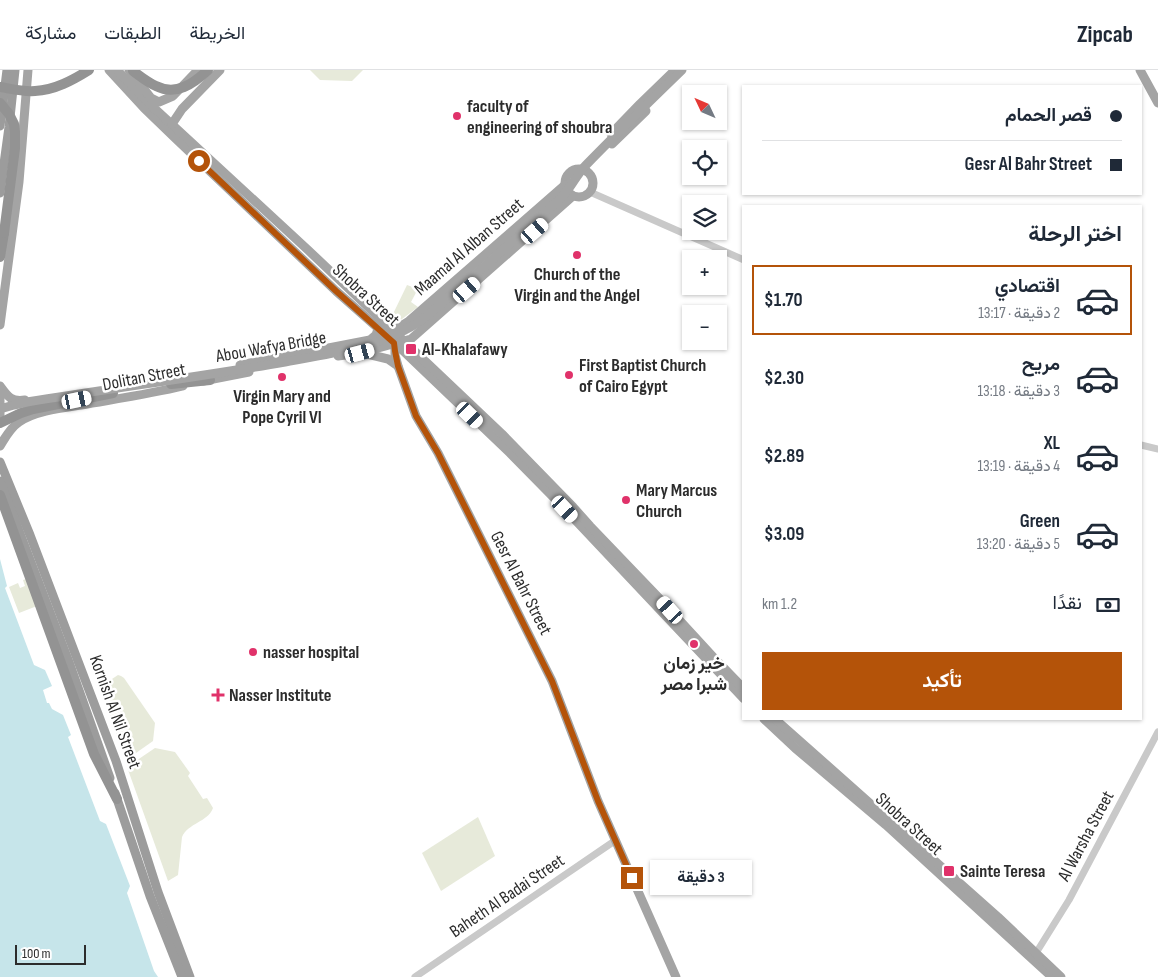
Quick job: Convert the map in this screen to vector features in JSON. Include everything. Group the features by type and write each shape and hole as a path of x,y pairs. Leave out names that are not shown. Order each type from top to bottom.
{"highway":[{"path":"0,126 6,70"},
{"path":"0,193 15,70"},
{"path":"0,87 22,91 47,89 89,70"},
{"path":"130,70 156,86 172,90 190,85 208,70"},
{"path":"0,103 9,114 14,124 15,132 15,148 0,257"},
{"path":"0,421 33,409 110,393 210,380"},
{"name":"Kornish Al Nil Street","path":"0,462 108,739 158,892 190,977"},
{"name":"Kornish Al Nil Street","path":"0,481 98,741 150,896 182,977"},
{"path":"0,495 94,754 117,799"},
{"path":"98,741 102,743 108,739"},
{"path":"106,764 109,760 116,761"}],"main road":[{"path":"0,325 18,182 28,70"},
{"path":"102,70 129,99 144,108"},
{"name":"Shobra Street","path":"109,70 144,108 510,453 742,697"},
{"name":"Shobra Street","path":"117,70 144,98 502,434 742,687"},
{"path":"130,70 144,98 158,102 174,96 198,70"},
{"path":"172,124 186,105 220,70"},
{"path":"582,170 640,104 675,70"},
{"name":"Abou Wafya Bridge","path":"0,409 27,402 232,371 325,354 370,345 396,335 436,308 534,223 568,190 584,167 682,70"},
{"path":"582,170 687,70"},
{"path":"1140,70 1158,103"},
{"path":"137,82 151,98 158,102"},
{"path":"573,170 582,170 591,175 593,180 592,187 587,195 582,197 573,196 568,193 565,185 566,177 573,170"},
{"name":"Maamal Al Alban Street","path":"393,331 405,324 431,302 565,185"},
{"name":"Maamal Al Alban Street","path":"405,342 417,335 573,196"},
{"path":"291,248 297,247 298,241"},
{"path":"308,264 315,257"},
{"name":"Dolitan Street","path":"0,386 12,400 18,401 54,396 194,374 339,347 370,340 376,335 378,329"},
{"path":"394,343 405,342"},
{"name":"Dolitan Street","path":"0,446 13,427 30,416 312,360 360,353 394,343"},
{"name":"Gesr Al Bahr Street","path":"394,343 398,366 416,416 438,453 552,681 577,747 676,977"},
{"path":"360,353 391,360 398,366"},
{"path":"0,393 0,421"},
{"name":"Shobra Street","path":"766,720 785,733 1050,972 1061,977"},
{"name":"Shobra Street","path":"776,720 785,733"},
{"name":"Shobra Street","path":"798,745 921,848 1036,953 1050,972"}],"street":[{"path":"590,192 742,259"},
{"path":"1142,445 1158,449"},
{"name":"Al Warsha Street","path":"1036,953 1069,900 1158,732"},
{"name":"Baheth Al Badai Street","path":"415,977 616,840"}],"green space":[{"path":"310,70 363,70 352,81 320,80"},
{"path":"407,285 418,289 411,302 418,307 398,322 392,316"},
{"path":"26,579 37,606 19,613 9,587 18,583 20,588 25,586 23,580"},
{"path":"118,675 124,678 155,723 153,741 126,760 100,687"},
{"path":"155,748 175,752 190,773 188,776 203,799 207,798 213,808 207,816 185,832 182,837 178,875 168,881 127,767"},
{"path":"478,817 495,856 441,891 422,853"}],"water":[{"path":"0,559 7,586 5,588 34,665 45,670 52,686 43,690 47,703 49,703 52,709 63,715 71,735 68,737 100,821 106,824 130,886 127,893 154,971 158,977 0,977"}],"place":[{"name":"faculty of engineering of shoubra","path":"457,116"},
{"name":"Church of the Virgin and the Angel","path":"577,255"},
{"name":"Al-Khalafawy","path":"411,349"},
{"name":"First Baptist Church of Cairo Egypt","path":"569,375"},
{"name":"Virgin Mary and Pope Cyril VI","path":"282,377"},
{"name":"Mary Marcus Church","path":"626,500"},
{"name":"خير زمان شبرا مصر","path":"694,644"},
{"name":"nasser hospital","path":"253,652"},
{"name":"Nasser Institute","path":"218,695"},
{"name":"Sainte Teresa","path":"949,871"}],"route":[{"path":"199,161 336,291 394,343 398,366 416,416 438,453 552,681 598,801 632,878"}]}
